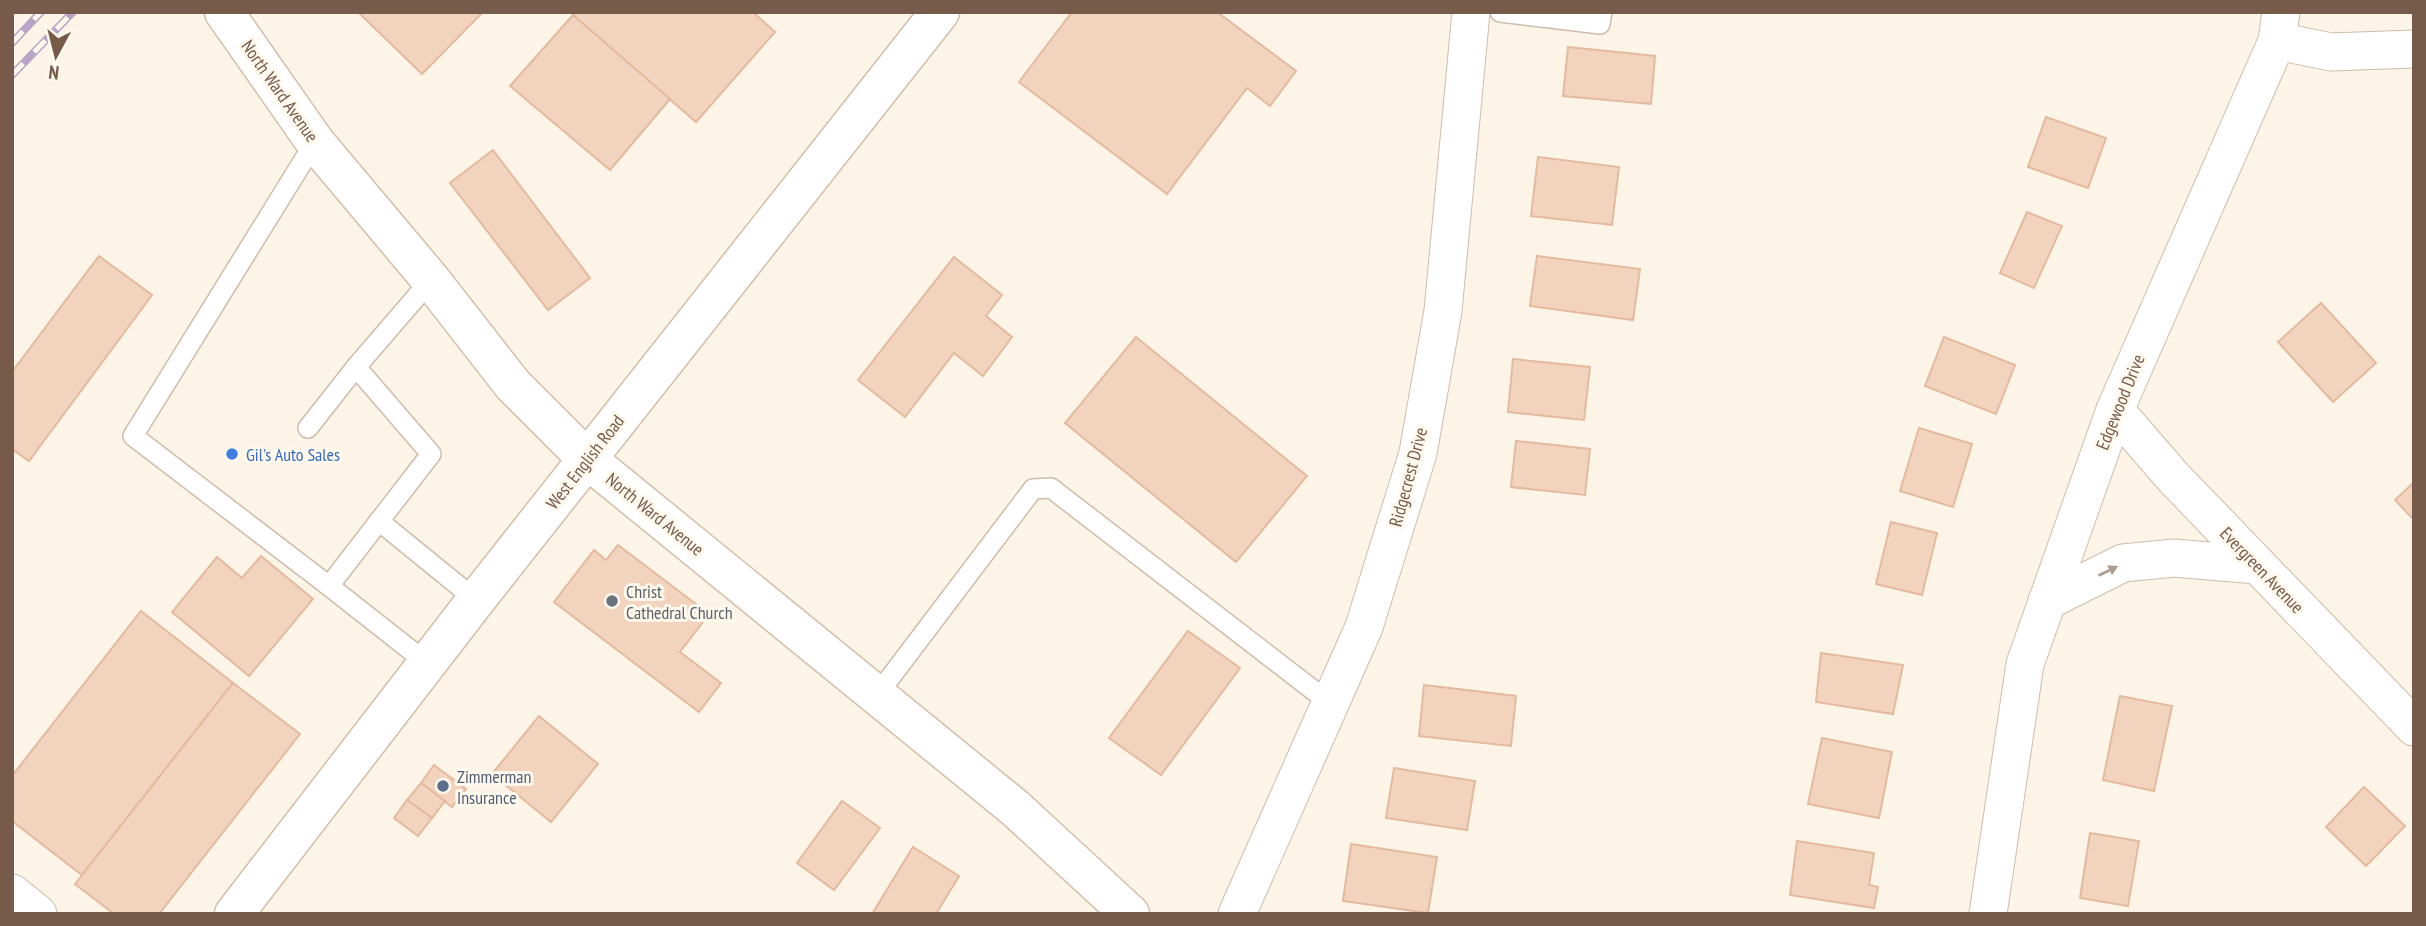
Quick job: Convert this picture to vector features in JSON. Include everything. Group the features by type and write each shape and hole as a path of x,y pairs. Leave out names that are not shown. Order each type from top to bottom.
{"street":[{"name":"North Ward Avenue","path":"224,12 315,142 431,280 513,385 587,459 1016,808 1130,914"},
{"name":"West English Road","path":"234,914 476,600 940,12"},
{"name":"Ridgecrest Drive","path":"1237,914 1364,627 1418,453 1443,311 1471,12"},
{"name":"Edgewood Drive","path":"1988,914 2025,664 2115,410 2279,27 2330,52 2414,49"},
{"name":"Evergreen Avenue","path":"2115,410 2173,477 2414,727"},
{"path":"2047,601 2123,563 2174,558 2257,565"},
{"path":"12,893 38,914"}],"lane":[{"path":"1500,12 1600,24 1602,12"},
{"path":"315,142 133,436 427,663"},
{"path":"308,428 431,280"},
{"path":"329,586 431,454 356,367"},
{"path":"877,695 1033,489 1051,488 1330,703"},
{"path":"379,521 476,600"}],"building":[{"path":"358,12 483,12 422,74"},
{"path":"575,12 753,12 775,32 696,122 573,15"},
{"path":"1072,12 1217,12 1296,71 1270,106 1247,88 1167,194 1019,82"},
{"path":"573,15 670,99 610,170 510,86"},
{"path":"1568,47 1655,56 1651,104 1563,96"},
{"path":"2046,117 2106,138 2088,188 2028,167"},
{"path":"493,150 590,278 548,310 450,183"},
{"path":"1538,157 1619,167 1612,225 1531,216"},
{"path":"2027,212 2062,226 2034,288 2000,273"},
{"path":"99,256 152,295 29,461 12,449 12,372"},
{"path":"1537,256 1640,269 1633,320 1530,306"},
{"path":"954,257 1002,295 986,316 1012,337 983,376 954,353 905,417 858,380"},
{"path":"2321,303 2376,363 2333,402 2278,342"},
{"path":"1136,337 1307,476 1236,562 1065,423"},
{"path":"1944,337 2015,365 1996,414 1925,386"},
{"path":"1513,359 1590,367 1584,420 1508,412"},
{"path":"1919,428 1972,444 1953,507 1900,491"},
{"path":"1516,441 1590,449 1585,495 1511,487"},
{"path":"2414,482 2414,520 2395,500"},
{"path":"1891,522 1937,533 1922,595 1876,584"},
{"path":"618,545 709,614 680,652 721,683 699,712 554,602 594,550 606,560"},
{"path":"261,556 313,599 249,676 172,612 217,557 242,578"},
{"path":"141,611 233,683 82,875 12,821 12,776"},
{"path":"1188,631 1240,668 1161,775 1109,738"},
{"path":"1821,653 1903,665 1893,714 1816,702"},
{"path":"233,683 300,734 159,914 114,914 75,884"},
{"path":"1424,685 1516,696 1511,746 1419,736"},
{"path":"2120,696 2172,706 2154,791 2103,780"},
{"path":"539,716 598,764 551,822 492,774"},
{"path":"1822,738 1892,752 1879,818 1808,804"},
{"path":"434,765 466,789 452,807 421,783"},
{"path":"1394,768 1475,781 1467,830 1386,818"},
{"path":"421,783 445,801 432,818 407,800"},
{"path":"2364,787 2405,826 2366,866 2326,827"},
{"path":"407,800 432,818 418,836 394,818"},
{"path":"842,801 880,828 834,890 797,863"},
{"path":"2090,833 2139,841 2128,906 2080,898"},
{"path":"1797,841 1874,853 1869,885 1878,887 1874,908 1790,895"},
{"path":"1351,844 1437,857 1428,913 1343,901"},
{"path":"913,847 959,876 936,914 872,914"}],"railway":[{"path":"12,43 41,12"},
{"path":"12,75 73,12"}],"place":[{"name":"Gil's Auto Sales","path":"232,454"},
{"name":"Christ Cathedral Church","path":"612,601"},
{"name":"Zimmerman Insurance","path":"443,786"}]}
